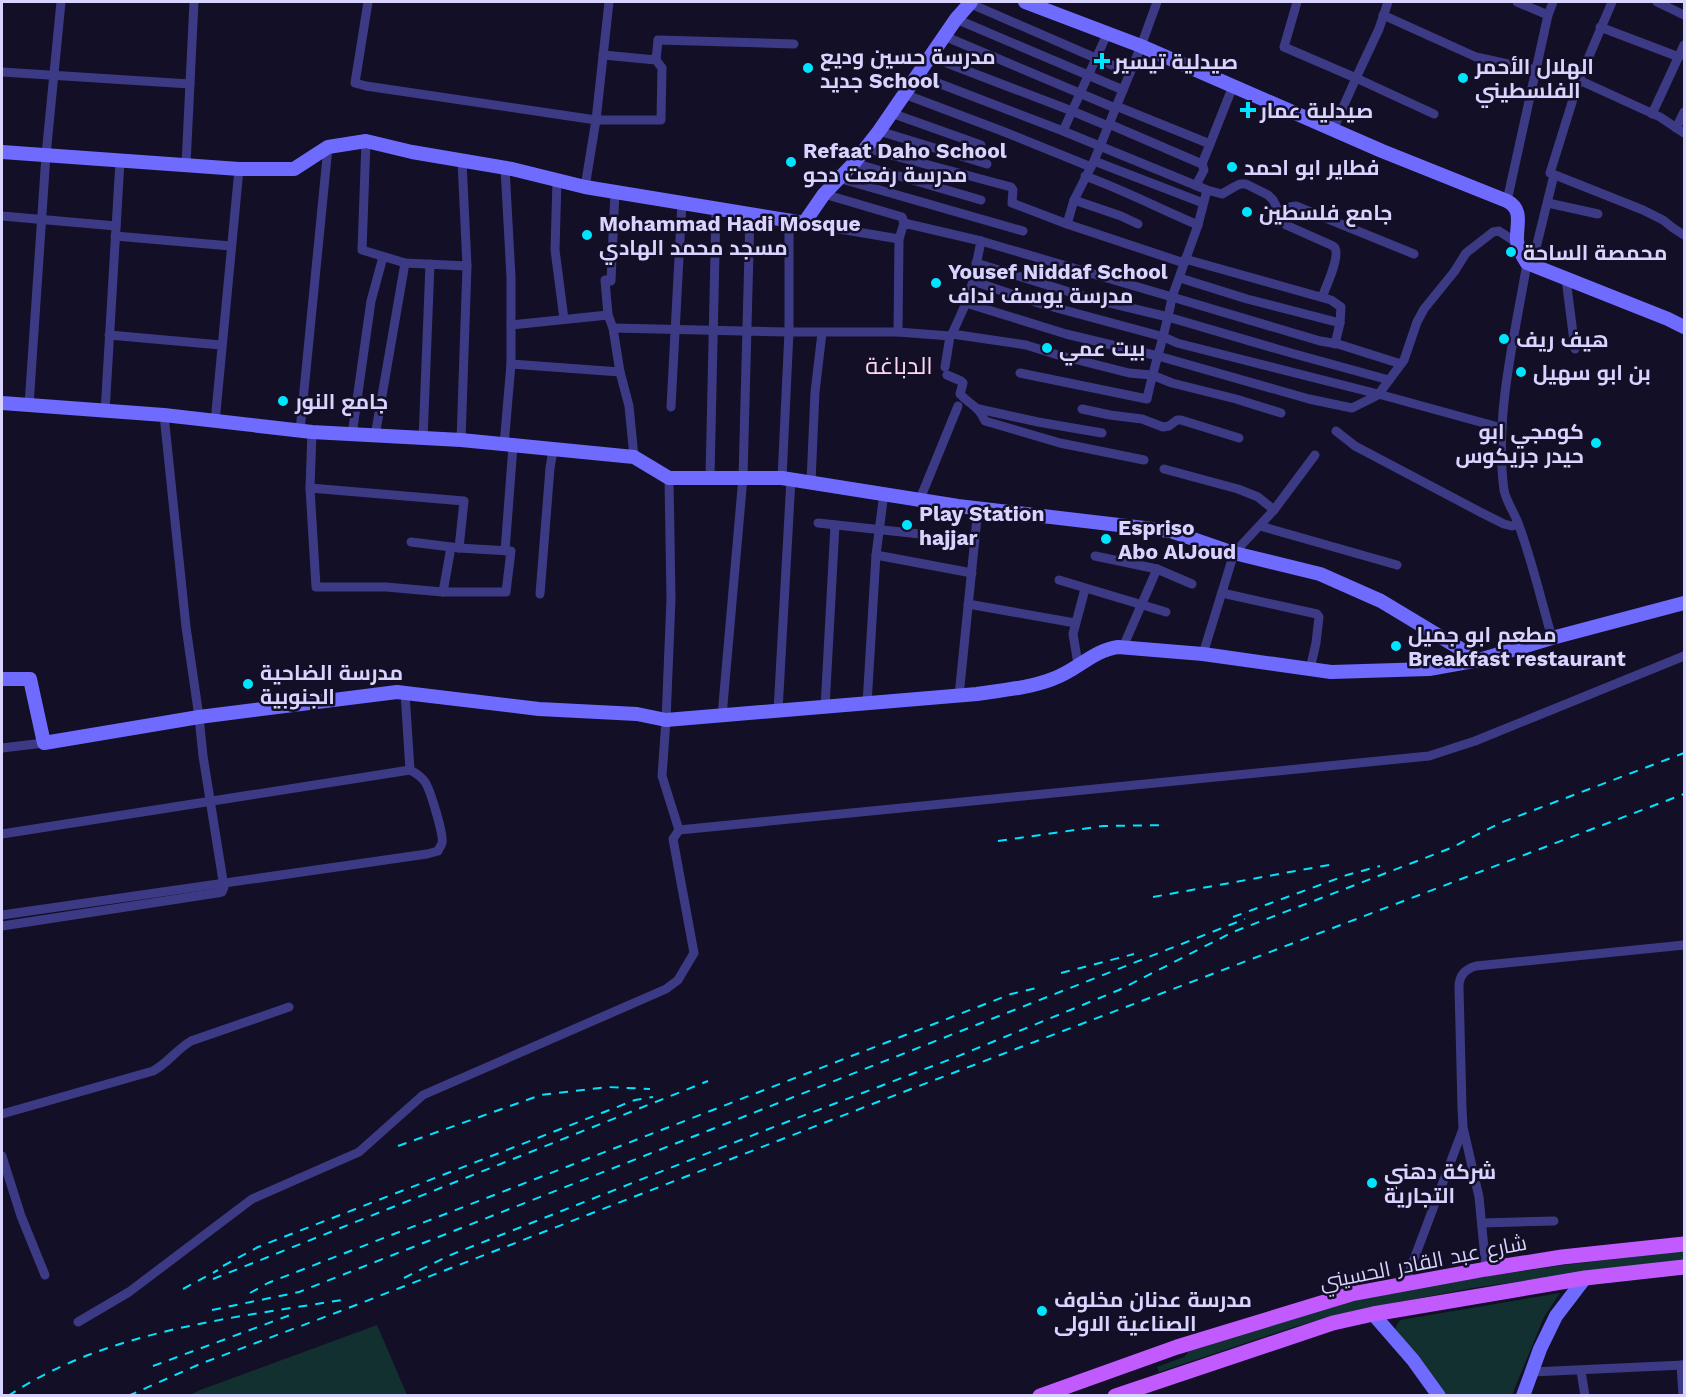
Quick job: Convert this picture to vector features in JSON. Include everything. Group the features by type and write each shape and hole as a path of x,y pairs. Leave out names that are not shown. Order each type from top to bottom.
{"main road":[{"name":"شارع عبد القادر الحسيني","path":"1040,1395 1177,1347 1351,1294 1562,1257 1684,1244"},
{"name":"شارع عبد القادر الحسيني","path":"1116,1395 1333,1323 1373,1314 1585,1278 1684,1267"},
{"path":"1151,1383 1151,1370 1157,1359 1177,1347"}],"street":[{"path":"29,405 46,155 60,2"},
{"path":"186,164 194,2"},
{"path":"368,2 355,83 596,120 661,120 662,69 656,60 658,40 794,44"},
{"path":"585,187 596,120 609,2"},
{"path":"778,711 787,478 789,231 804,223 824,194 854,163 970,2 1130,73"},
{"path":"1025,2 1108,32 1332,130 1507,201 1518,213 1517,243 1523,257 1530,264 1684,327"},
{"path":"1067,224 1074,200 1116,107 1157,2"},
{"path":"1297,2 1284,47 1434,114"},
{"path":"1332,130 1379,28 1388,2"},
{"path":"1517,2 1548,15"},
{"path":"1507,201 1552,2"},
{"path":"1612,2 1579,80 1550,173 1663,219 1684,235"},
{"path":"1657,2 1684,15"},
{"path":"1383,15 1476,57 1536,70"},
{"path":"956,19 1123,90"},
{"path":"1600,27 1679,57"},
{"path":"1063,131 1108,32"},
{"path":"944,36 1210,144"},
{"path":"1652,114 1684,45"},
{"path":"603,55 656,60"},
{"path":"931,57 1202,164"},
{"path":"2,72 190,84"},
{"path":"918,75 1207,190 1222,194 1240,184 1246,184 1268,195 1286,225 1335,248 1334,266 1322,297"},
{"path":"1579,80 1652,114 1684,133"},
{"path":"1196,185 1204,170 1202,164 1233,86"},
{"path":"904,94 1002,131 1090,168 1203,203"},
{"path":"1676,128 1684,112"},
{"path":"891,113 981,146"},
{"path":"879,131 987,164"},
{"path":"2,152 239,169 294,169 328,147 366,141 412,152 505,168 585,187 899,239"},
{"path":"366,141 362,250 405,263 468,266"},
{"path":"328,147 306,431 316,587 386,587 443,592 506,592 511,551 455,548 411,542"},
{"path":"865,148 1011,187 1012,202 1067,224 1185,261 1331,300 1341,307 1335,344"},
{"path":"105,412 120,161"},
{"path":"461,440 468,266 462,161"},
{"path":"854,163 981,200"},
{"path":"505,168 511,277 511,364 505,551"},
{"path":"1090,168 1107,184 1198,225"},
{"path":"215,422 239,169"},
{"path":"1552,638 1518,524 1505,492 1502,428 1507,381 1530,264 1554,175"},
{"path":"838,178 1023,231"},
{"path":"557,180 555,250 564,320"},
{"path":"1142,419 1172,297 1198,225 1207,190"},
{"path":"615,191 611,281 605,280 608,315 613,328 620,372 629,406 634,457"},
{"path":"824,194 902,217 904,222 899,239 898,332"},
{"path":"1074,200 1138,224"},
{"path":"671,407 682,202"},
{"path":"1548,203 1598,214"},
{"path":"1281,214 1290,207 1296,206 1414,254"},
{"path":"710,477 716,208"},
{"path":"722,716 743,477 750,214"},
{"path":"2,216 231,246"},
{"path":"904,222 981,241 1401,364"},
{"path":"966,303 1066,334 1352,408 1378,395 1404,360 1424,309 1454,272 1466,253 1493,232 1499,231 1517,243"},
{"path":"981,241 966,303 951,335 946,371 963,383 960,394 968,403 979,409 1102,433"},
{"path":"352,435 371,301 383,257"},
{"path":"375,436 405,263"},
{"path":"976,263 1089,298 1168,316 1389,380"},
{"path":"423,439 430,264"},
{"path":"1180,278 1340,323"},
{"path":"1566,279 1575,349"},
{"path":"973,281 1038,303 1164,337 1177,344 1208,350 1227,357 1502,428"},
{"path":"511,325 608,315"},
{"path":"613,328 747,332 898,332 951,335 1026,345 1129,373 1152,375 1172,383 1281,413"},
{"path":"811,482 815,392 822,333"},
{"path":"109,335 221,345"},
{"path":"511,364 620,372"},
{"path":"1020,373 1147,399"},
{"path":"2,403 164,415 352,435 461,440 634,457 669,478 787,478 978,508 1170,531 1234,553 1320,574 1381,600 1479,660"},
{"path":"920,499 958,406"},
{"path":"979,409 985,420 996,424 1060,443 1144,460"},
{"path":"1082,409 1110,416 1142,419 1163,427 1181,420 1239,438"},
{"path":"2,926 217,893 222,892 224,887 186,627 164,415"},
{"path":"1336,431 1355,446 1497,520 1512,526 1518,524"},
{"path":"540,594 553,450"},
{"path":"1203,654 1234,553 1274,510 1315,455"},
{"path":"1164,469 1238,489 1258,497 1274,510"},
{"path":"669,478 671,598 662,776 679,830"},
{"path":"310,488 464,501 443,592"},
{"path":"867,704 876,555 884,494"},
{"path":"958,696 978,508"},
{"path":"818,523 920,534"},
{"path":"825,707 835,525"},
{"path":"1260,526 1396,565"},
{"path":"876,555 972,573"},
{"path":"1095,556 1157,569 1192,584"},
{"path":"1123,647 1157,569"},
{"path":"1059,580 1167,612"},
{"path":"1078,664 1073,634 1085,589"},
{"path":"1222,593 1317,614 1319,617 1316,643 1310,669"},
{"path":"2,748 199,717 397,692 539,709 637,714 666,720 958,696 1047,681 1064,674 1104,650 1123,647 1203,654 1331,672 1429,669 1479,660 1684,603"},
{"path":"968,604 1075,623"},
{"path":"679,830 1430,756 1475,741 1684,656"},
{"path":"2,679 30,679 44,742"},
{"path":"405,693 410,770"},
{"path":"2,834 410,770 425,781 442,833 442,843 438,851 428,854 2,915"},
{"path":"78,1322 129,1292 252,1199 359,1152 423,1095 666,989 678,980 694,953 673,839 679,830"},
{"path":"1486,1269 1479,1197 1463,1127 1459,983 1464,972 1476,966 1684,945"},
{"path":"2,1114 153,1071 163,1066 180,1047 190,1041 289,1007"},
{"path":"1405,1283 1463,1127"},
{"path":"2,1156 21,1216 45,1275"},
{"path":"1482,1223 1554,1221"},
{"path":"1523,1395 1556,1316 1585,1278"},
{"path":"1373,1314 1413,1360 1439,1395"},
{"path":"1532,1372 1683,1365 1683,1395"},
{"path":"1581,1371 1585,1395"}],"green space":[{"path":"1684,1251 1684,1261 1473,1288 1362,1309 1297,1326 1159,1372 1157,1367 1184,1357 1190,1350 1353,1299 1564,1265"},
{"path":"1560,1293 1544,1317 1512,1395 1445,1395 1396,1330 1400,1320"},
{"path":"377,1325 407,1395 190,1395 200,1390"}],"railway":[{"path":"404,1278 448,1256 951,1059 1119,990 1233,932 1451,848 1500,823 1684,753"},
{"path":"128,1396 200,1364 1684,794"},
{"path":"998,841 1103,826 1167,825"},
{"path":"1153,897 1334,864"},
{"path":"1233,917 1347,875 1380,866"},
{"path":"212,1310 299,1292 1245,919"},
{"path":"1061,973 1134,954"},
{"path":"250,1293 268,1283 1011,994 1041,987"},
{"path":"213,1279 708,1081"},
{"path":"398,1146 541,1095 607,1087 650,1089"},
{"path":"223,1266 258,1247 635,1100 653,1097"},
{"path":"183,1289 218,1270"},
{"path":"8,1396 46,1374 129,1341 216,1321 348,1299"},
{"path":"153,1366 293,1314"}],"place":[{"name":"صيدلية تيسير","path":"1102,61"},
{"name":"مدرسة حسين وديع جديد School","path":"808,68"},
{"name":"الهلال الأحمر الفلسطيني","path":"1463,78"},
{"name":"صيدلية عمار","path":"1248,110"},
{"name":"Refaat Daho School مدرسة رفعت دحو","path":"791,162"},
{"name":"فطاير ابو احمد","path":"1232,167"},
{"name":"جامع فلسطين","path":"1247,212"},
{"name":"Mohammad Hadi Mosque مسجد محمد الهادي","path":"587,235"},
{"name":"محمصة الساحة","path":"1511,252"},
{"name":"Yousef Niddaf School مدرسة يوسف نداف","path":"936,283"},
{"name":"هيف ريف","path":"1504,339"},
{"name":"بيت عمي","path":"1047,348"},
{"name":"بن ابو سهيل","path":"1521,372"},
{"name":"جامع النور","path":"283,401"},
{"name":"كومجي ابو حيدر جريكوس","path":"1596,443"},
{"name":"Play Station hajjar","path":"907,525"},
{"name":"Espriso Abo AlJoud","path":"1106,539"},
{"name":"مطعم ابو جميل Breakfast restaurant","path":"1396,646"},
{"name":"مدرسة الضاحية الجنوبية","path":"248,684"},
{"name":"شركة دهني التجارية","path":"1372,1183"},
{"name":"مدرسة عدنان مخلوف الصناعية الاولى","path":"1042,1311"}],"district":[{"name":"الدباغة","path":"899,366"}]}
